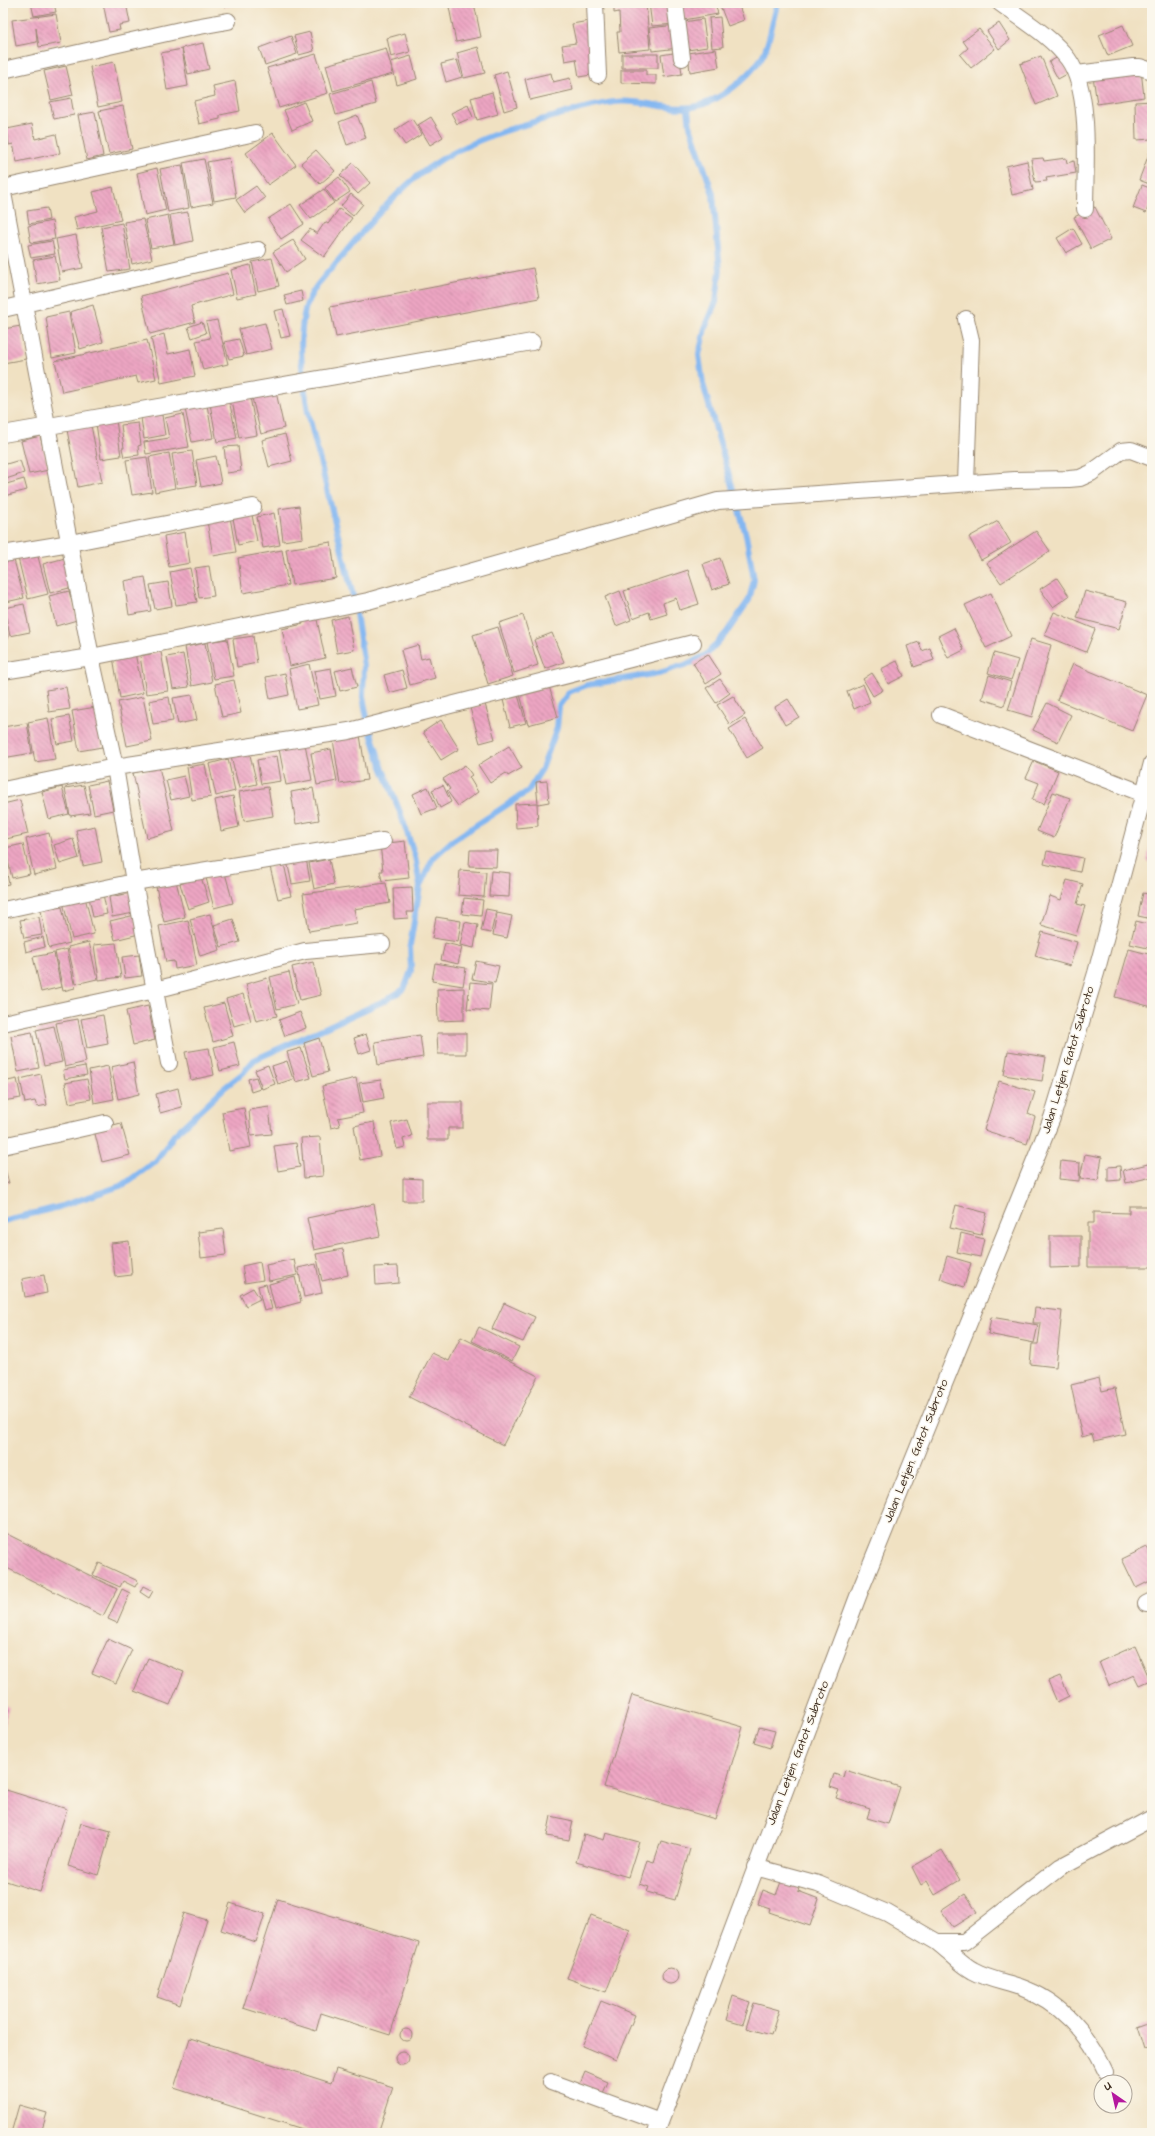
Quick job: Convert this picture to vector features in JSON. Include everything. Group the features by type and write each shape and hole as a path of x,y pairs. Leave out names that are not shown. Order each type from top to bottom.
{"street":[{"path":"595,3 598,75"},
{"path":"674,3 682,58"},
{"path":"1000,3 1046,36 1068,59 1077,74 1082,93 1085,123 1085,209"},
{"path":"3,70 189,28 228,21"},
{"path":"1077,74 1134,67 1140,67 1152,72"},
{"path":"3,188 255,133"},
{"path":"3,193 91,657 115,767 134,882 169,1063"},
{"path":"3,309 258,250"},
{"path":"966,319 971,340 966,483"},
{"path":"3,434 532,342"},
{"path":"3,671 91,657 368,601 718,501 754,497 966,483 1080,478 1091,473 1121,451 1131,450 1152,458"},
{"path":"3,554 70,543 253,507"},
{"path":"3,790 115,767 349,731 693,643"},
{"path":"941,715 1144,794"},
{"name":"Jalan Letjen. Gatot Subroto","path":"658,2127 860,1591 1052,1118 1096,973 1152,763"},
{"path":"3,910 134,882 383,841"},
{"path":"3,1023 155,990 305,951 382,944"},
{"path":"3,1146 105,1123"},
{"path":"937,1942 964,1942 1060,1867 1152,1818"},
{"path":"755,1867 818,1884 887,1913 937,1942 973,1971 1021,1987 1044,1998 1062,2011 1081,2031 1098,2055 1105,2071"},
{"path":"551,2082 658,2127"}],"building":[{"path":"31,3 54,3 56,12 34,16"},
{"path":"103,3 126,3 130,23 119,25 120,30 109,32"},
{"path":"223,3 240,3 240,4 224,7"},
{"path":"474,3 481,37 456,42 449,7"},
{"path":"614,3 646,3 650,49 619,52 617,32 620,32 619,12 614,13"},
{"path":"649,3 673,3 675,24 652,26"},
{"path":"681,3 715,3 718,14 684,20"},
{"path":"719,3 738,3 744,20 728,26"},
{"path":"56,14 61,43 39,47 36,28 37,42 16,46 12,20"},
{"path":"720,17 723,47 712,48 709,18"},
{"path":"703,19 707,47 688,50 684,22"},
{"path":"589,21 597,74 579,77 576,59 565,61 562,45 576,43 572,24"},
{"path":"999,23 1010,40 999,49 987,31"},
{"path":"677,25 679,48 652,51 649,28"},
{"path":"1123,25 1132,46 1108,56 1099,35"},
{"path":"979,29 995,49 971,68 960,55 968,48 963,41"},
{"path":"310,32 314,51 299,55 294,36"},
{"path":"405,33 410,52 391,57 387,38"},
{"path":"291,36 297,54 265,65 259,48"},
{"path":"203,43 209,69 188,74 182,48"},
{"path":"478,47 485,73 464,78 457,53"},
{"path":"386,48 393,74 333,91 326,65"},
{"path":"182,49 188,86 167,90 161,53"},
{"path":"716,49 719,67 690,72 688,53"},
{"path":"679,52 682,74 664,77 661,55"},
{"path":"316,54 328,93 279,108 267,68"},
{"path":"622,54 658,54 658,68 622,68"},
{"path":"411,56 417,79 397,85 391,62"},
{"path":"1041,56 1057,96 1036,105 1020,64"},
{"path":"1060,56 1069,73 1058,79 1049,62"},
{"path":"457,60 462,77 446,82 441,64"},
{"path":"114,62 122,102 98,107 90,67"},
{"path":"66,66 73,95 51,100 44,71"},
{"path":"621,70 646,70 646,75 656,75 656,84 621,83"},
{"path":"1141,70 1144,97 1097,104 1093,76"},
{"path":"507,71 517,107 504,111 494,75"},
{"path":"551,73 553,82 570,78 573,90 530,100 525,79"},
{"path":"235,81 240,111 220,115 220,119 199,124 194,101 215,96 213,86"},
{"path":"371,82 376,104 336,115 330,94"},
{"path":"492,92 498,114 477,120 471,98"},
{"path":"71,98 74,115 54,119 50,102"},
{"path":"1152,101 1152,139 1136,140 1135,102"},
{"path":"304,102 312,121 292,130 284,110"},
{"path":"468,105 473,117 457,124 451,113"},
{"path":"123,106 132,149 109,154 99,111"},
{"path":"95,112 103,156 87,160 78,115"},
{"path":"357,115 366,138 347,145 339,122"},
{"path":"431,117 443,137 430,145 418,125"},
{"path":"412,119 422,134 405,145 395,130"},
{"path":"32,124 35,139 56,134 60,153 17,162 13,144 9,145 7,129"},
{"path":"273,133 296,165 268,185 246,153"},
{"path":"1152,146 1152,185 1139,180"},
{"path":"316,150 335,171 320,184 301,163"},
{"path":"229,158 236,197 214,201 207,162"},
{"path":"1043,158 1044,161 1066,158 1067,163 1074,161 1076,173 1046,178 1047,181 1035,182 1031,159"},
{"path":"204,159 213,203 191,207 183,163"},
{"path":"1027,161 1033,190 1012,195 1006,166"},
{"path":"353,163 370,183 358,194 340,175"},
{"path":"182,165 189,208 168,212 160,169"},
{"path":"157,168 166,210 145,215 137,173"},
{"path":"339,177 350,192 335,202 325,188"},
{"path":"1142,185 1152,189 1152,197 1146,213 1133,208"},
{"path":"256,186 265,198 245,213 236,200"},
{"path":"113,187 121,220 77,230 74,217 98,211 93,192"},
{"path":"324,189 334,203 311,219 300,205"},
{"path":"351,194 363,204 353,216 341,206"},
{"path":"291,204 304,224 281,239 268,219"},
{"path":"1095,207 1111,239 1091,249 1074,217"},
{"path":"47,208 49,220 29,224 27,211"},
{"path":"339,209 352,218 324,257 301,240 310,229 317,234 325,222 328,224"},
{"path":"188,212 193,241 175,245 170,215"},
{"path":"168,215 174,244 151,248 145,220"},
{"path":"143,219 152,259 132,264 124,222"},
{"path":"52,221 55,239 31,243 28,226"},
{"path":"122,223 130,269 109,272 101,227"},
{"path":"1073,228 1082,244 1066,253 1057,238"},
{"path":"76,235 83,268 62,272 56,239"},
{"path":"293,240 305,259 286,272 273,252"},
{"path":"52,241 55,254 31,258 28,245"},
{"path":"55,256 60,280 37,284 33,260"},
{"path":"272,258 279,286 258,291 252,262"},
{"path":"250,265 256,294 237,298 231,270"},
{"path":"533,268 539,298 336,337 330,307"},
{"path":"228,273 233,294 191,306 195,322 150,334 141,296"},
{"path":"301,291 303,301 287,305 284,295"},
{"path":"93,305 103,342 80,349 70,312"},
{"path":"283,309 290,336 281,338 274,311"},
{"path":"69,312 76,353 52,358 46,317"},
{"path":"217,320 228,364 203,370 196,341 210,338 206,322"},
{"path":"202,322 206,333 192,338 188,327"},
{"path":"265,323 272,349 246,355 239,329"},
{"path":"21,326 26,359 3,363 3,329"},
{"path":"164,334 168,354 190,349 195,376 161,383 151,338"},
{"path":"239,339 244,356 229,359 224,342"},
{"path":"147,340 156,379 138,383 136,376 62,392 55,361"},
{"path":"276,392 284,428 261,434 252,398"},
{"path":"250,397 257,435 239,438 232,400"},
{"path":"229,400 237,438 217,442 210,404"},
{"path":"207,405 213,438 192,442 185,409"},
{"path":"183,414 189,447 146,454 144,442 169,438 165,418"},
{"path":"162,415 165,435 144,439 141,418"},
{"path":"116,420 121,456 101,459 96,423"},
{"path":"138,423 141,445 138,446 139,455 124,457 121,425"},
{"path":"91,425 102,482 78,487 67,430"},
{"path":"285,434 292,461 269,467 262,440"},
{"path":"40,436 49,470 29,474 21,441"},
{"path":"238,446 241,471 227,473 224,447"},
{"path":"192,451 197,485 177,488 172,454"},
{"path":"169,453 175,488 155,492 149,457"},
{"path":"216,456 221,483 201,487 196,460"},
{"path":"147,457 152,492 132,495 126,460"},
{"path":"20,460 24,473 3,480 3,465"},
{"path":"24,479 27,490 4,496 3,485"},
{"path":"299,506 303,538 283,541 279,509"},
{"path":"274,513 280,545 263,548 257,517"},
{"path":"252,515 257,541 238,545 233,518"},
{"path":"230,517 236,552 213,556 207,521"},
{"path":"998,521 1011,543 981,560 969,537"},
{"path":"1036,531 1050,551 1001,583 987,563"},
{"path":"185,532 190,563 169,567 164,536"},
{"path":"331,542 336,578 292,585 286,549"},
{"path":"282,550 288,585 243,593 238,558"},
{"path":"37,553 48,594 28,599 18,558"},
{"path":"65,558 73,587 50,593 43,564"},
{"path":"720,558 729,584 712,590 703,564"},
{"path":"14,560 24,598 6,602 3,590 3,563"},
{"path":"209,566 214,596 199,598 195,568"},
{"path":"190,568 197,602 176,605 170,572"},
{"path":"688,570 699,604 680,610 676,598 663,603 667,614 651,619 649,612 633,618 624,591"},
{"path":"145,577 151,611 129,615 124,581"},
{"path":"1057,578 1069,596 1053,607 1040,589"},
{"path":"168,582 172,606 155,609 150,585"},
{"path":"69,591 77,620 56,626 49,596"},
{"path":"620,591 631,620 616,626 605,597"},
{"path":"1085,591 1127,602 1119,629 1077,618"},
{"path":"991,593 1011,636 986,648 965,605"},
{"path":"24,604 30,632 10,636 4,608"},
{"path":"1054,612 1095,629 1086,652 1044,635"},
{"path":"316,615 325,658 290,666 282,629 303,624 301,617"},
{"path":"523,615 538,665 514,673 499,623"},
{"path":"3,616 8,638 3,639"},
{"path":"348,616 354,650 337,653 331,620"},
{"path":"498,627 513,676 488,684 473,635"},
{"path":"954,628 964,650 948,658 938,636"},
{"path":"552,633 564,662 545,669 534,640"},
{"path":"253,636 257,663 237,667 233,639"},
{"path":"227,639 234,676 214,679 207,642"},
{"path":"1031,639 1051,645 1032,717 1008,710"},
{"path":"919,642 922,651 930,648 934,660 914,667 907,646"},
{"path":"205,643 212,682 192,686 185,647"},
{"path":"418,645 421,659 429,657 435,678 410,685 401,650"},
{"path":"161,652 168,691 146,694 140,656"},
{"path":"135,653 143,693 120,698 113,657"},
{"path":"994,653 1018,660 1011,680 988,673"},
{"path":"183,654 189,687 173,689 167,657"},
{"path":"708,654 721,674 706,684 693,663"},
{"path":"897,661 904,676 888,684 881,669"},
{"path":"309,664 318,705 297,709 289,669"},
{"path":"1073,664 1147,695 1132,731 1057,700"},
{"path":"352,667 357,687 340,691 335,671"},
{"path":"331,668 336,696 320,699 314,671"},
{"path":"402,670 407,688 389,693 384,675"},
{"path":"285,673 289,695 270,699 266,677"},
{"path":"872,673 883,690 873,696 863,679"},
{"path":"989,675 1011,682 1004,706 982,699"},
{"path":"720,679 730,693 716,703 706,688"},
{"path":"234,680 241,713 222,717 215,684"},
{"path":"863,684 870,702 854,709 847,691"},
{"path":"549,686 558,717 528,725 520,694"},
{"path":"66,687 70,709 49,712 46,690"},
{"path":"192,695 197,720 178,724 173,698"},
{"path":"518,695 526,723 510,727 503,700"},
{"path":"733,696 745,715 730,725 717,705"},
{"path":"143,697 152,741 127,746 118,702"},
{"path":"169,697 173,721 153,724 149,701"},
{"path":"788,699 799,717 785,725 775,707"},
{"path":"1047,703 1071,715 1058,742 1033,730"},
{"path":"485,704 495,739 480,743 470,708"},
{"path":"96,707 102,747 79,751 72,711"},
{"path":"69,716 74,741 57,744 52,719"},
{"path":"48,718 55,759 35,762 28,722"},
{"path":"745,719 763,748 747,758 729,729"},
{"path":"441,720 459,749 441,760 423,732"},
{"path":"27,723 32,753 3,758 3,727"},
{"path":"360,735 367,780 340,784 333,740"},
{"path":"305,744 312,780 286,785 279,749"},
{"path":"509,746 522,768 508,776 506,773 490,783 478,765"},
{"path":"331,749 337,781 317,785 311,753"},
{"path":"249,751 257,784 239,788 231,756"},
{"path":"277,756 281,781 261,784 257,760"},
{"path":"228,759 235,791 216,796 209,764"},
{"path":"1034,761 1058,771 1044,804 1032,800 1039,783 1026,778"},
{"path":"205,764 211,797 192,800 187,767"},
{"path":"465,765 472,775 469,777 478,792 458,806 447,791 450,789 443,779"},
{"path":"159,767 174,831 147,838 133,773"},
{"path":"184,776 189,796 171,800 166,780"},
{"path":"107,781 113,810 94,814 88,785"},
{"path":"547,781 549,802 538,804 536,782"},
{"path":"84,785 90,813 70,816 65,788"},
{"path":"443,785 451,802 440,808 432,790"},
{"path":"62,787 69,814 49,819 42,792"},
{"path":"268,787 273,816 244,821 239,792"},
{"path":"428,787 437,808 421,814 413,794"},
{"path":"313,788 319,820 296,824 291,792"},
{"path":"1053,792 1070,798 1054,838 1037,831"},
{"path":"233,796 239,827 221,831 215,800"},
{"path":"20,800 28,834 6,839 3,826 3,804"},
{"path":"537,803 538,826 516,828 515,804"},
{"path":"95,826 102,862 83,866 76,830"},
{"path":"49,833 57,869 34,875 26,839"},
{"path":"73,839 79,858 60,864 54,845"},
{"path":"405,841 409,878 382,881 380,871 383,871 380,844"},
{"path":"23,844 30,874 12,878 5,848"},
{"path":"1150,845 1152,846 1152,863 1147,861"},
{"path":"470,850 497,850 496,867 469,866"},
{"path":"1047,851 1083,858 1080,872 1044,864"},
{"path":"3,854 9,884 3,885"},
{"path":"306,858 310,881 292,884 287,861"},
{"path":"329,859 334,884 314,889 309,863"},
{"path":"284,864 291,896 278,899 270,867"},
{"path":"460,870 486,872 484,897 458,895"},
{"path":"491,871 510,873 509,897 489,896"},
{"path":"225,873 233,903 214,908 206,878"},
{"path":"201,877 209,902 188,909 180,884"},
{"path":"1067,880 1083,884 1077,904 1085,906 1076,935 1041,925 1050,896 1061,900"},
{"path":"176,881 185,917 164,922 156,887"},
{"path":"386,883 390,903 354,909 357,923 309,931 303,894"},
{"path":"412,887 413,912 407,912 408,918 394,919 393,888"},
{"path":"131,893 134,913 112,917 109,897"},
{"path":"1143,893 1152,895 1152,919 1138,916"},
{"path":"103,894 107,914 93,917 89,897"},
{"path":"85,897 94,934 72,939 63,902"},
{"path":"464,898 483,900 481,916 462,914"},
{"path":"62,907 70,943 49,948 41,911"},
{"path":"486,909 496,911 491,933 481,931"},
{"path":"497,913 512,916 507,938 493,935"},
{"path":"210,914 220,950 200,956 190,919"},
{"path":"135,915 139,934 115,940 110,921"},
{"path":"39,917 42,935 24,938 20,920"},
{"path":"436,917 461,921 458,942 432,938"},
{"path":"233,919 240,942 221,947 214,925"},
{"path":"188,920 197,965 175,969 174,961 166,962 159,926"},
{"path":"1136,921 1152,925 1152,949 1130,944"},
{"path":"465,922 478,925 474,948 460,945"},
{"path":"1042,932 1077,942 1070,966 1035,956"},
{"path":"43,937 45,947 26,952 24,942"},
{"path":"89,942 97,979 76,984 68,947"},
{"path":"116,943 121,977 99,980 94,945"},
{"path":"445,943 462,947 458,964 441,960"},
{"path":"67,949 75,988 63,991 55,952"},
{"path":"1129,949 1152,955 1152,1007 1115,997"},
{"path":"54,953 61,987 41,992 33,957"},
{"path":"139,955 142,976 125,978 122,957"},
{"path":"476,961 499,966 495,983 472,979"},
{"path":"313,962 321,995 300,1000 292,967"},
{"path":"435,963 466,968 463,986 432,981"},
{"path":"289,972 297,1004 277,1009 270,977"},
{"path":"267,978 277,1016 256,1021 246,984"},
{"path":"470,982 492,984 489,1011 467,1009"},
{"path":"464,988 464,1020 438,1021 437,989"},
{"path":"243,994 251,1021 234,1026 226,999"},
{"path":"224,1003 233,1036 213,1042 204,1008"},
{"path":"148,1006 155,1040 133,1045 126,1011"},
{"path":"300,1012 306,1028 285,1036 279,1020"},
{"path":"103,1015 108,1044 87,1048 81,1019"},
{"path":"78,1019 86,1062 65,1067 56,1023"},
{"path":"54,1026 62,1062 44,1066 36,1030"},
{"path":"32,1032 39,1068 18,1072 11,1036"},
{"path":"437,1033 466,1033 466,1054 438,1054"},
{"path":"366,1034 371,1050 359,1054 354,1038"},
{"path":"420,1035 423,1057 378,1065 375,1042"},
{"path":"319,1038 328,1072 313,1076 304,1043"},
{"path":"234,1042 240,1066 220,1071 214,1047"},
{"path":"209,1048 214,1075 191,1080 185,1052"},
{"path":"301,1048 311,1078 296,1082 287,1052"},
{"path":"1008,1051 1046,1057 1042,1081 1004,1075"},
{"path":"287,1061 293,1079 278,1084 272,1066"},
{"path":"133,1062 139,1094 118,1099 111,1067"},
{"path":"268,1065 275,1084 262,1089 255,1070"},
{"path":"85,1066 87,1075 65,1079 63,1070"},
{"path":"108,1066 114,1099 94,1103 89,1070"},
{"path":"41,1074 47,1105 37,1107 35,1101 25,1103 20,1079"},
{"path":"256,1077 260,1089 251,1092 248,1079"},
{"path":"356,1078 363,1113 338,1118 340,1126 331,1128 322,1086"},
{"path":"17,1079 21,1098 3,1101 3,1082"},
{"path":"87,1079 91,1099 69,1103 65,1083"},
{"path":"381,1080 384,1098 363,1102 359,1083"},
{"path":"999,1081 1035,1092 1028,1114 1035,1117 1027,1144 984,1130"},
{"path":"178,1088 182,1107 160,1113 156,1094"},
{"path":"427,1102 463,1102 463,1128 448,1128 448,1140 427,1140"},
{"path":"269,1107 272,1134 251,1136 249,1110"},
{"path":"244,1108 251,1147 229,1151 222,1112"},
{"path":"407,1119 412,1136 403,1139 405,1147 397,1149 391,1123"},
{"path":"374,1122 380,1156 360,1160 354,1126"},
{"path":"121,1123 130,1155 102,1162 94,1130"},
{"path":"320,1137 323,1176 304,1178 301,1138"},
{"path":"296,1143 300,1167 278,1171 274,1146"},
{"path":"1085,1154 1102,1157 1098,1181 1080,1178"},
{"path":"1061,1161 1080,1163 1079,1181 1059,1179"},
{"path":"3,1162 9,1183 3,1184"},
{"path":"1152,1163 1152,1177 1126,1183 1123,1170"},
{"path":"1120,1166 1121,1180 1108,1181 1108,1167"},
{"path":"403,1178 422,1179 422,1201 403,1201"},
{"path":"374,1204 380,1236 314,1250 307,1218"},
{"path":"956,1205 987,1213 981,1235 950,1228"},
{"path":"1129,1206 1152,1206 1152,1267 1088,1267 1088,1223 1094,1223 1094,1212 1129,1213"},
{"path":"223,1229 226,1255 201,1258 198,1232"},
{"path":"961,1233 984,1239 980,1257 957,1252"},
{"path":"1050,1236 1081,1236 1081,1267 1050,1268"},
{"path":"129,1241 132,1275 115,1277 111,1243"},
{"path":"343,1249 348,1275 322,1281 316,1254"},
{"path":"947,1256 971,1263 964,1287 940,1279"},
{"path":"294,1259 297,1275 269,1281 266,1265"},
{"path":"260,1262 263,1280 245,1283 242,1266"},
{"path":"316,1264 322,1293 304,1297 298,1268"},
{"path":"398,1266 399,1283 376,1285 375,1267"},
{"path":"44,1275 47,1293 25,1297 22,1279"},
{"path":"295,1277 301,1302 275,1309 269,1284"},
{"path":"266,1284 272,1309 264,1311 258,1286"},
{"path":"253,1288 260,1299 246,1306 240,1295"},
{"path":"504,1303 535,1317 523,1342 492,1329"},
{"path":"1035,1308 1062,1311 1056,1367 1030,1364 1032,1344 1038,1344 1041,1323 1033,1323"},
{"path":"991,1317 1038,1325 1034,1343 988,1334"},
{"path":"479,1327 519,1347 512,1361 472,1341"},
{"path":"461,1337 538,1376 503,1445 409,1397 432,1353 449,1361"},
{"path":"1099,1378 1102,1391 1115,1388 1125,1434 1094,1441 1092,1434 1082,1437 1071,1385"},
{"path":"3,1532 117,1589 103,1616 3,1566"},
{"path":"1147,1547 1152,1557 1152,1580 1136,1588 1122,1559"},
{"path":"99,1563 138,1581 135,1587 123,1581 120,1587 93,1575"},
{"path":"143,1586 153,1591 149,1598 140,1592"},
{"path":"122,1589 130,1593 117,1623 108,1619"},
{"path":"108,1639 132,1650 116,1683 92,1673"},
{"path":"1135,1646 1150,1680 1139,1685 1134,1675 1109,1686 1099,1662"},
{"path":"148,1658 184,1672 170,1705 134,1691"},
{"path":"1060,1676 1069,1696 1057,1702 1048,1681"},
{"path":"632,1695 743,1727 715,1819 604,1787"},
{"path":"3,1705 9,1707 3,1727"},
{"path":"759,1727 775,1731 770,1748 754,1743"},
{"path":"845,1770 900,1787 888,1824 867,1818 870,1809 836,1798 839,1790 830,1787 834,1774 843,1777"},
{"path":"3,1789 67,1809 40,1892 3,1880"},
{"path":"551,1816 573,1821 569,1840 547,1836"},
{"path":"81,1823 111,1831 98,1875 68,1866"},
{"path":"606,1833 639,1842 628,1877 576,1862 584,1834 604,1840"},
{"path":"661,1841 690,1849 675,1900 647,1892 649,1887 640,1884 647,1860 654,1862"},
{"path":"942,1850 960,1880 935,1895 927,1881 921,1885 912,1867"},
{"path":"782,1879 800,1885 798,1891 819,1899 810,1926 769,1912 770,1908 758,1904 763,1890 776,1895"},
{"path":"965,1894 977,1912 953,1927 941,1910"},
{"path":"278,1899 419,1943 390,2035 321,2013 316,2031 243,2008"},
{"path":"230,1903 265,1914 256,1942 221,1930"},
{"path":"184,1913 207,1920 180,2005 157,1997"},
{"path":"591,1915 630,1930 606,1992 567,1978"},
{"path":"670,1968 676,1970 678,1976 676,1982 670,1984 664,1982 662,1976 664,1970"},
{"path":"733,1996 750,2002 743,2024 726,2019"},
{"path":"601,2001 635,2015 616,2060 582,2046"},
{"path":"754,2003 779,2010 771,2035 746,2028"},
{"path":"1152,2022 1152,2047 1145,2049 1138,2027"},
{"path":"408,2029 411,2030 411,2040 404,2041 401,2040 400,2033 401,2030"},
{"path":"190,2038 331,2083 336,2069 393,2087 378,2133 315,2133 174,2088"},
{"path":"399,2051 405,2051 409,2055 409,2061 405,2065 399,2065 395,2061 395,2055"},
{"path":"585,2072 608,2082 603,2093 580,2084"},
{"path":"19,2105 47,2113 41,2133 11,2133"}],"waterway":[{"path":"3,1221 59,1207 123,1185 156,1161 174,1135 224,1088 243,1073 254,1060 386,1000 404,989 411,971 410,945 420,886 415,856 368,724 363,696 364,666 354,600 308,412 304,387 301,335 305,310 311,294 321,280 368,225 395,196 429,167 462,148 479,140 515,128 575,110 598,105 626,101 673,108 685,108 697,106 717,98 740,82 760,60 766,48 776,9 779,3"},
{"path":"420,886 433,858 452,841 528,791 542,769 557,728 559,706 569,692 587,685 659,673 691,663 707,654 727,632 749,600 754,580 746,535 703,384 699,355 705,328 716,302 720,270 713,194 690,126 688,109"}]}
